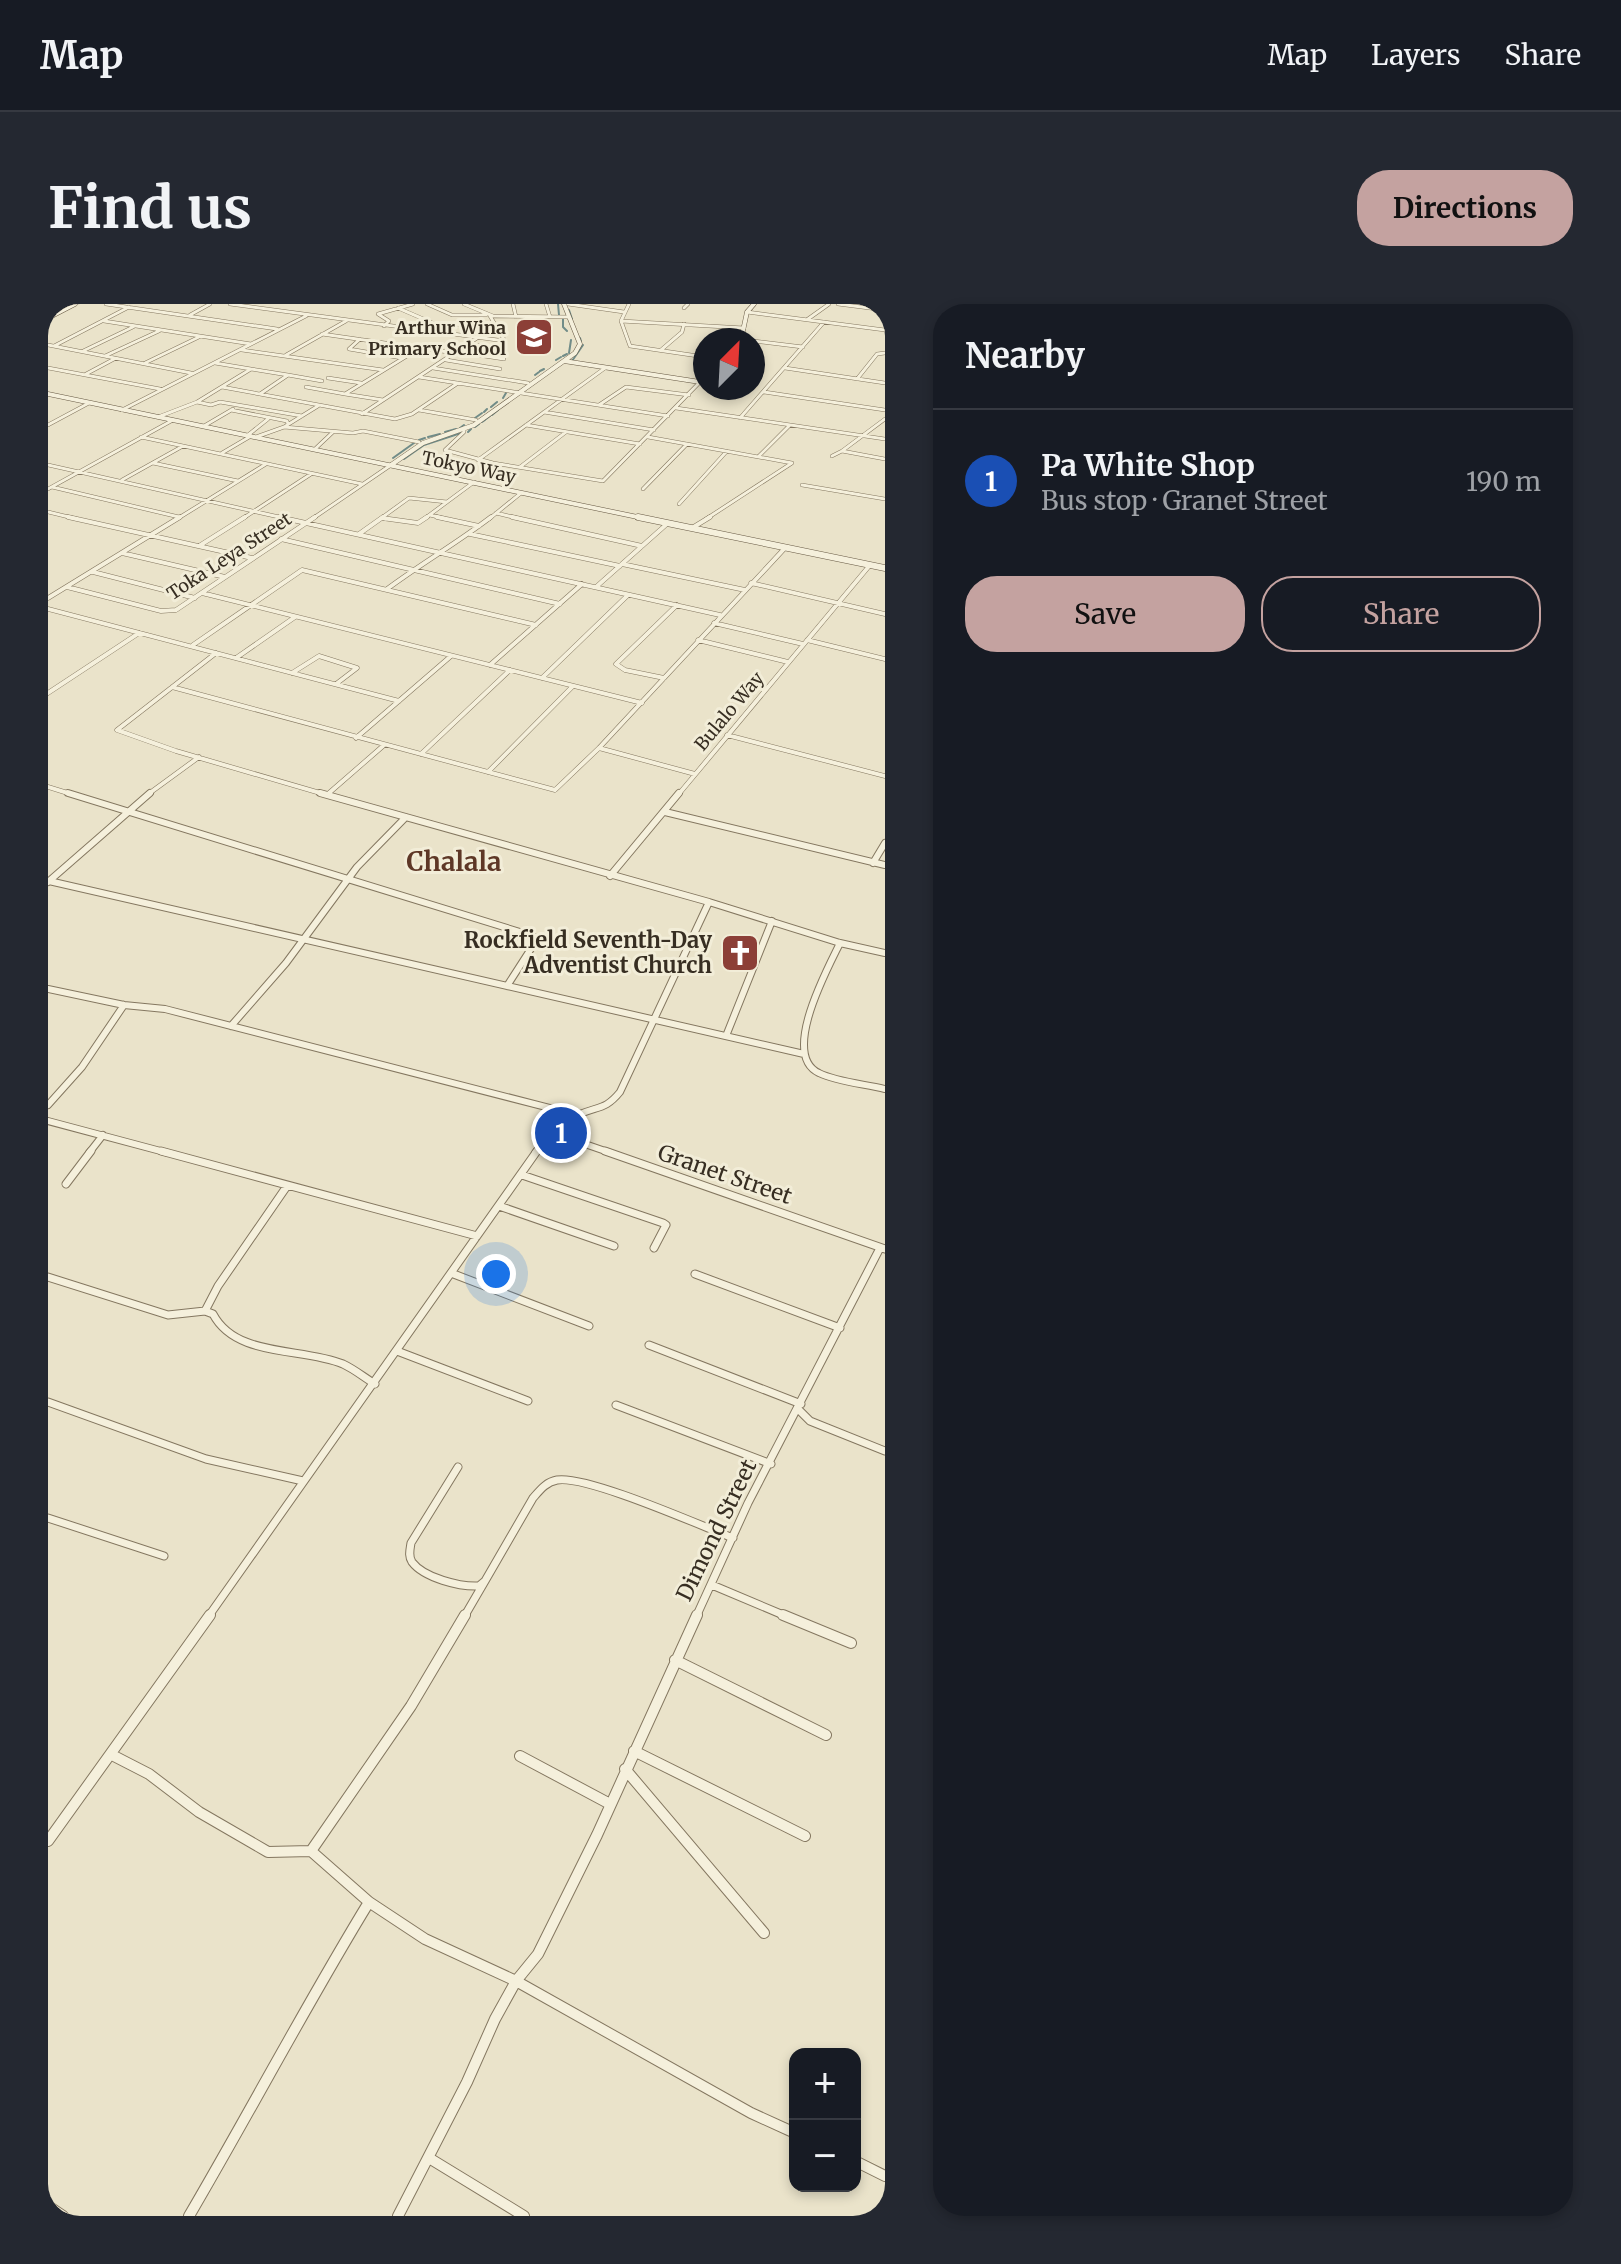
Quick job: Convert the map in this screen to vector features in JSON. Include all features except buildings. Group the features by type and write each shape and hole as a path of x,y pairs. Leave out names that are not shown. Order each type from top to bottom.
{"main road":[{"path":"48,318 75,304"},
{"path":"391,465 419,442 465,429 575,353 580,346 566,317 565,304"},
{"path":"744,328 747,312 754,304"},
{"path":"379,463 397,460 423,443 465,429 561,361 693,379"},
{"name":"Tokyo Way","path":"48,394 885,568"},
{"path":"397,460 404,468"}],"street":[{"path":"106,304 279,329"},
{"path":"188,316 210,304"},
{"path":"230,304 505,340 489,315 464,304"},
{"path":"403,327 377,314 413,304"},
{"path":"427,304 452,315 566,317"},
{"path":"513,304 516,317"},
{"path":"546,304 550,317"},
{"path":"565,304 624,312"},
{"path":"629,304 621,321 630,346 693,355"},
{"path":"804,320 819,314 829,304"},
{"path":"838,304 885,310"},
{"path":"54,346 129,307"},
{"path":"398,308 435,324 496,325"},
{"path":"747,312 882,330 885,324"},
{"path":"122,410 307,315"},
{"path":"474,325 478,317"},
{"path":"104,321 251,344"},
{"path":"285,356 346,321"},
{"path":"384,326 389,321"},
{"path":"621,321 744,328"},
{"path":"765,391 824,322"},
{"path":"661,350 682,332 684,324"},
{"path":"81,352 135,326"},
{"path":"104,356 161,330"},
{"path":"322,334 504,359"},
{"path":"143,364 201,336"},
{"path":"362,414 477,338"},
{"path":"360,339 349,349 403,358"},
{"path":"765,342 803,347"},
{"path":"469,344 496,348"},
{"path":"48,345 192,374"},
{"path":"345,394 420,348"},
{"path":"240,350 383,370"},
{"path":"857,379 877,354 885,353"},
{"path":"83,375 116,358"},
{"path":"446,360 500,369"},
{"path":"214,363 322,381"},
{"path":"48,368 162,390"},
{"path":"433,368 528,383"},
{"path":"478,460 605,368"},
{"path":"785,368 885,383"},
{"path":"158,417 197,402 251,369"},
{"path":"260,394 288,375"},
{"path":"419,377 668,416"},
{"path":"328,378 362,383"},
{"path":"222,387 400,419 458,383"},
{"path":"306,387 383,400"},
{"path":"599,405 626,387 689,395"},
{"path":"465,429 445,449 478,460 603,481 693,391"},
{"path":"765,392 885,410"},
{"path":"740,418 757,400"},
{"path":"197,402 211,405 218,401 302,416"},
{"path":"48,425 89,403"},
{"path":"204,426 238,405"},
{"path":"221,454 252,436 286,426 319,406"},
{"path":"676,408 885,439"},
{"path":"231,410 287,421 286,426"},
{"path":"419,410 476,420"},
{"path":"544,412 654,430"},
{"path":"252,436 266,419 285,414"},
{"path":"832,456 885,419"},
{"path":"50,488 173,420"},
{"path":"526,425 640,444"},
{"path":"759,456 790,425"},
{"path":"286,426 363,431 419,442"},
{"path":"315,449 319,442 335,431"},
{"path":"520,467 566,432"},
{"path":"141,437 363,484"},
{"path":"648,437 792,464 692,528"},
{"path":"643,489 687,444"},
{"path":"122,481 183,446"},
{"path":"679,504 727,451"},
{"path":"842,451 885,459"},
{"path":"153,463 238,481"},
{"path":"48,598 266,464"},
{"path":"48,465 720,615"},
{"name":"Toka Leya Street","path":"67,587 168,612 176,610 391,465"},
{"path":"199,546 311,473"},
{"path":"382,518 417,523 474,482"},
{"path":"802,485 885,499"},
{"path":"50,488 179,517"},
{"path":"387,589 470,534 521,493"},
{"path":"359,534 409,498 447,502"},
{"path":"48,512 252,558"},
{"path":"496,513 642,546"},
{"path":"430,515 479,526"},
{"path":"596,587 668,523"},
{"path":"470,534 745,590"},
{"path":"281,539 560,604"},
{"path":"172,687 555,790 642,703 785,548"},
{"path":"122,553 225,577"},
{"name":"Bulalo Way","path":"610,876 870,565"},
{"path":"193,645 302,570 536,625"},
{"path":"93,572 195,598"},
{"path":"751,583 885,614"},
{"path":"490,665 582,584"},
{"path":"202,593 642,703"},
{"path":"542,678 628,595"},
{"path":"664,678 625,670 616,664 677,605"},
{"path":"48,609 399,701"},
{"path":"236,658 295,617"},
{"path":"714,623 885,659"},
{"path":"48,693 139,633"},
{"path":"698,640 788,662"},
{"path":"216,653 117,730 405,818 709,902 840,943 885,953"},
{"path":"292,673 319,656 357,668 336,684"},
{"path":"356,738 451,656"},
{"path":"421,754 510,670"},
{"path":"488,772 573,686"},
{"path":"727,735 885,776"},
{"path":"329,793 383,746"},
{"path":"599,748 695,774"},
{"path":"49,881 126,811 199,757"},
{"path":"48,787 533,936 536,939 534,944 507,986"},
{"path":"665,812 885,865"},
{"path":"231,1026 255,1002 349,877 405,818"},
{"path":"873,863 885,843"},
{"path":"49,881 804,1054"},
{"path":"48,1841 375,1384 543,1142 577,1115 608,1106 620,1092 709,902"},
{"path":"726,1036 772,921"},
{"path":"840,943 803,1034 804,1054 811,1069 817,1073 885,1089"},
{"path":"48,989 124,1005 165,1009 577,1115"},
{"path":"48,1105 82,1067 124,1005"},
{"path":"48,1121 477,1236"},
{"name":"Granet Street","path":"553,1133 883,1248"},
{"path":"66,1184 103,1135"},
{"path":"522,1175 663,1223 666,1225 654,1248"},
{"path":"205,1311 218,1286 287,1186"},
{"path":"499,1206 614,1246"},
{"name":"Dimond Street","path":"516,1981 538,1954 597,1835 733,1538 883,1248"},
{"path":"451,1273 589,1326"},
{"path":"695,1274 840,1328"},
{"path":"48,1277 168,1315 205,1311 213,1314 221,1329 243,1341 342,1364 375,1384"},
{"path":"649,1345 800,1406 810,1421 885,1451"},
{"path":"397,1351 528,1401"},
{"path":"48,1402 138,1436 253,1472 303,1481"},
{"path":"616,1405 771,1464"},
{"path":"458,1467 411,1543 409,1555 414,1564 460,1586 479,1586 485,1581"},
{"path":"311,1851 411,1706 535,1495 550,1482 561,1480 592,1485 733,1538"},
{"path":"48,1518 164,1556"},
{"path":"712,1585 851,1643"},
{"path":"675,1660 826,1735"},
{"path":"634,1751 805,1836"},
{"path":"112,1755 149,1774 199,1812 268,1852 311,1851 369,1902 434,1944 516,1981 751,2113 789,2130"},
{"path":"520,1756 610,1804"},
{"path":"625,1769 764,1933"},
{"path":"189,2216 283,2055 304,2009 369,1902"},
{"path":"398,2216 516,1981"},
{"path":"429,2158 524,2216"},
{"path":"861,2164 885,2176"},
{"path":"48,2206 63,2216"}],"waterway":[{"path":"558,304 559,315"},
{"path":"569,310 572,319"},
{"path":"563,319 563,327 567,331"},
{"path":"569,353 571,340"},
{"path":"572,361 583,345"},
{"path":"563,356 567,354"},
{"path":"556,360 561,357"},
{"path":"540,371 544,369"},
{"path":"535,375 539,372"},
{"path":"503,398 506,393"},
{"path":"491,407 497,402"},
{"path":"484,412 487,409"},
{"path":"492,415 498,410"},
{"path":"475,418 482,413"},
{"path":"486,419 490,416"},
{"path":"475,427 479,424"},
{"path":"460,428 464,425"},
{"path":"445,432 456,429"},
{"path":"468,432 471,429"},
{"path":"404,459 424,445 461,433"},
{"path":"428,437 440,434"},
{"path":"419,440 425,438"},
{"path":"393,458 414,443"}],"place":[{"name":"Arthur Wina Primary School","path":"534,337"},
{"name":"Rockfield Seventh-Day Adventist Church","path":"740,953"},
{"name":"Pa White Shop","path":"561,1133"}],"district":[{"name":"Chalala","path":"454,861"}]}
